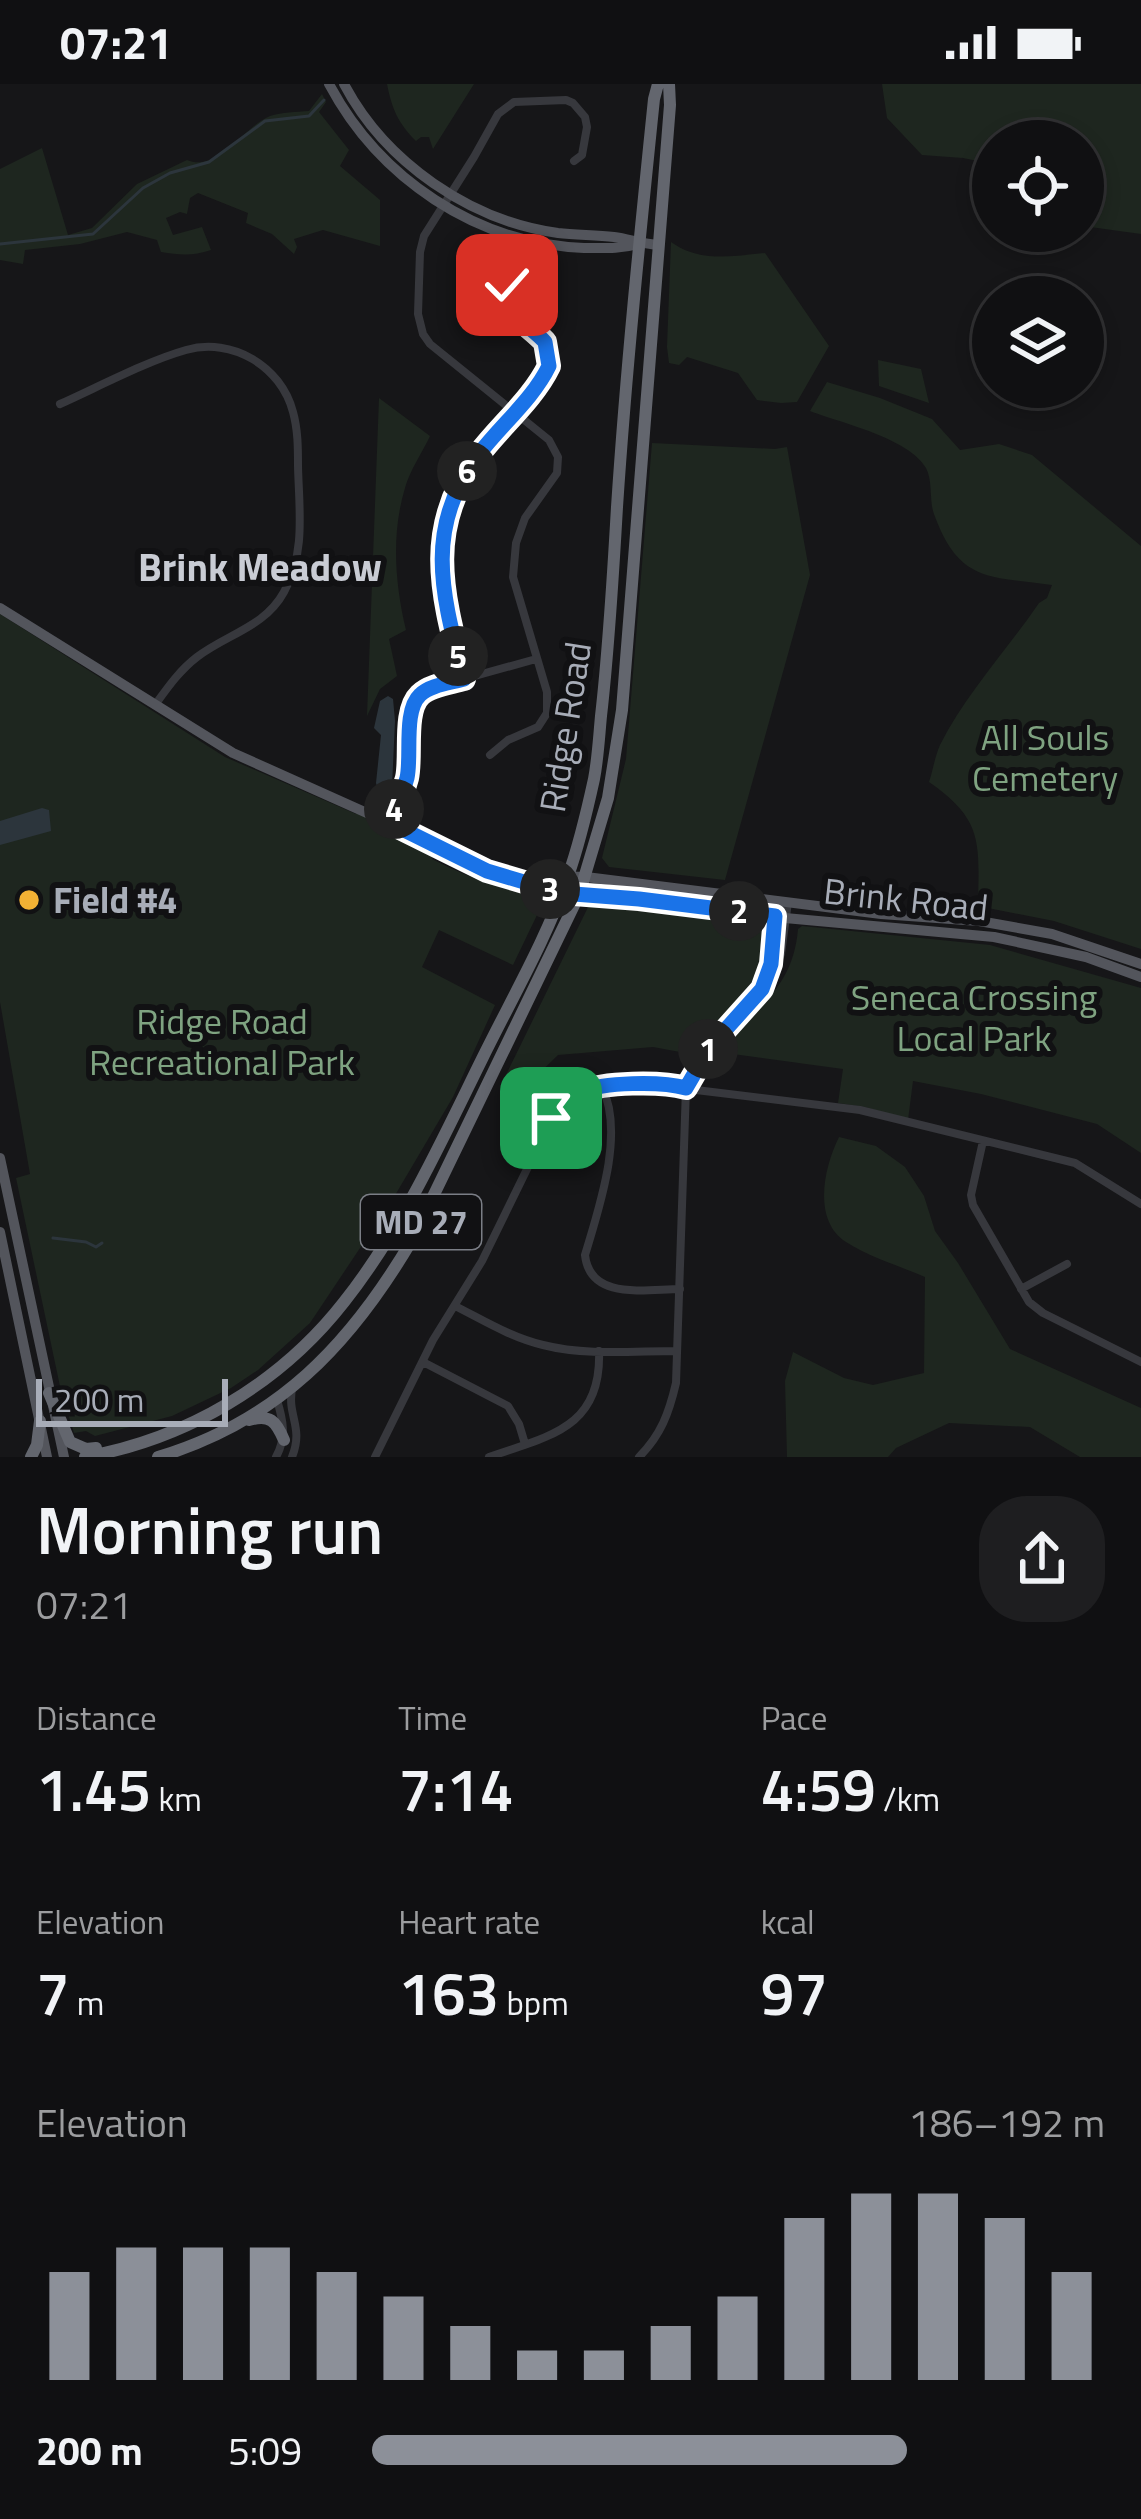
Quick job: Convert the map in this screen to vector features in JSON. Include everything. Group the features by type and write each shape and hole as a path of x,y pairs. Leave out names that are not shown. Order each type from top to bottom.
{"highway":[{"name":"Ridge Road","path":"85,1457 125,1450 179,1431 236,1399 297,1352 344,1303 386,1240 441,1141 561,893 594,776 609,645 639,244 658,84"},
{"name":"Ridge Road","path":"158,1457 218,1436 277,1400 355,1325 382,1290 586,878 614,769 622,710 669,84"},
{"path":"277,1400 278,1380 297,1352"},
{"path":"50,1394 64,1432 76,1447 157,1439"},
{"path":"242,1421 270,1418 284,1440"},
{"path":"31,1457 40,1421"}],"main road":[{"path":"329,84 377,152 442,205 496,231 552,247 620,249 639,244"},
{"path":"344,84 388,144 449,193 499,217 554,232 659,245"},
{"name":"Brink Road","path":"0,608 233,753 487,871 561,893 994,937 1086,957 1141,977"},
{"name":"Brink Road","path":"388,822 484,865 536,877 568,876 998,924 1052,934 1141,964"},
{"path":"0,1158 64,1457"},
{"path":"0,1232 47,1457"}],"street":[{"path":"490,754 538,727 547,713 547,692 513,577 520,529 557,473 558,457 549,440 430,344 419,324 420,252 424,236 498,114 514,102 573,103 587,127 582,154 574,160"},
{"path":"464,679 442,587 446,524 463,477 545,373 550,359 545,342 513,315 505,299"},
{"path":"60,404 184,350 218,347 237,351 267,368 293,409 300,536 294,572 263,617 194,659 155,705"},
{"path":"388,822 406,782 414,702 428,689 536,658"},
{"path":"639,1457 668,1415 676,1383 686,1088 710,1047 762,989 782,901"},
{"path":"375,1457 482,1261 551,1118 576,1093 659,1082 860,1110 1075,1163 1141,1204"},
{"path":"602,1087 610,1104 608,1174 586,1265 593,1278 607,1286 680,1288"},
{"path":"983,1141 973,1205 1029,1301 1043,1313 1141,1362"},
{"path":"3,1256 20,1252"},
{"path":"1021,1289 1067,1264"},
{"path":"455,1306 521,1339 564,1349 677,1351"},
{"path":"489,1457 562,1430 589,1406 600,1376 599,1351"},
{"path":"423,1362 508,1406 525,1444"},
{"path":"292,1387 298,1441 292,1457"},
{"path":"276,1457 284,1440 277,1400"}],"green space":[{"path":"387,84 474,84 433,149 429,137 416,141 405,128"},
{"path":"882,84 1141,84 1141,234 1104,229 1104,120 972,120 972,160 922,155 887,118"},
{"path":"322,94 326,102 319,112 349,150 340,166 380,200 380,246 323,230 294,239 294,254 272,234 246,223 248,213 198,193 190,198 187,214 166,218 173,235 202,227 211,250 161,252 157,240 127,232 80,244 25,250 23,264 0,260 0,169 42,148 68,235 92,228 137,184 187,160 198,162 220,155 270,116 309,111"},
{"path":"671,242 705,256 765,253 829,346 797,402 757,400 738,373 687,357 679,365 669,363"},
{"path":"878,360 921,369 929,403 879,386"},
{"name":"All Souls Cemetery","path":"827,382 932,419 960,450 999,444 1032,455 1141,546 1141,949 1054,921 978,906 977,849 969,821 929,782 950,726 1052,585 994,577 966,564 944,536 933,509 928,473 917,457 890,440 810,411"},
{"path":"379,398 430,436 407,481 398,523 397,577 406,630 389,639 397,676 380,689 367,716"},
{"path":"652,443 787,447 810,575 725,880 609,867 602,858 626,759"},
{"name":"Ridge Road Recreational Park","path":"0,614 225,757 356,814 358,809 435,850 432,859 455,870 528,892 537,915 513,965 439,930 422,967 495,1005 453,1097 394,1197 310,1323 231,1388 172,1416 95,1436 86,1431 74,1433 61,1391 16,1178 30,1174 0,1002"},
{"name":"Seneca Crossing Local Park","path":"591,901 767,922 761,965 747,991 691,1054 653,1047 558,1055 524,1088 505,1077"},
{"name":"Seneca Crossing Local Park","path":"802,926 990,945 1141,988 1141,1153 1097,1124 913,1081 908,1120 838,1103 843,1069 718,1052 780,983"},
{"path":"839,1137 876,1146 905,1167 924,1196 935,1231 1010,1349 1141,1408 1141,1457 1080,1457 1030,1427 949,1423 896,1448 888,1457 787,1457 785,1381 793,1352 844,1378 873,1385 924,1373 925,1277 846,1242 828,1221 824,1192"}],"shaded area":[{"path":"388,696 393,699 395,721 392,787 387,796 376,783 381,735 374,728 380,701"},
{"path":"49,810 51,831 0,845 0,821"}],"waterway":[{"path":"0,244 93,234 143,188 170,173 209,162 265,121 309,116 324,100"},
{"path":"53,1238 96,1247 102,1243"}],"place":[{"name":"Field #4","path":"29,900"}],"district":[{"name":"Brink Meadow","path":"260,567"}],"route":[{"path":"507,285 508,306 545,342 549,366 479,454 452,502 442,551 442,587 464,679 428,689 414,702 406,782 388,822 487,871 561,893 775,916 771,964 762,989 710,1047 686,1088 659,1082 592,1088 568,1098 551,1118"}]}
